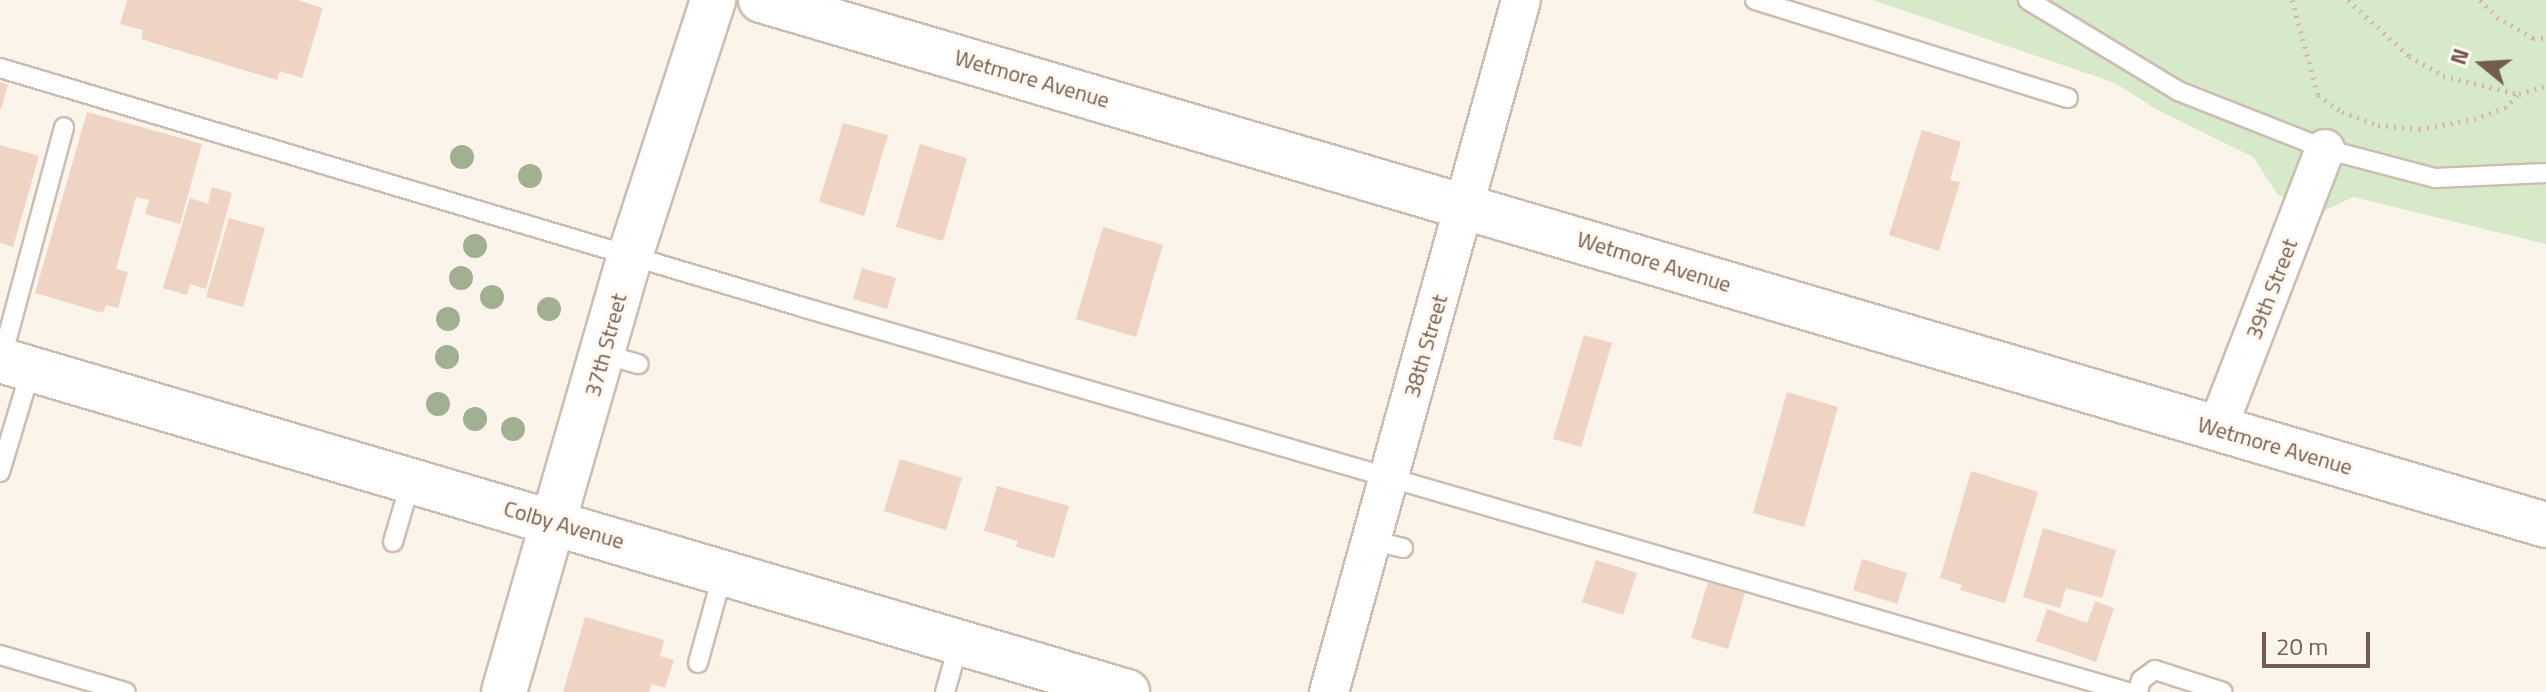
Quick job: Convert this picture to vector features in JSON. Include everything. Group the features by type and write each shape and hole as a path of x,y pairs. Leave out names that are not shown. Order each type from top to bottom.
{"street":[{"name":"37th Street","path":"504,692 556,523 621,359 630,256 713,0"},
{"name":"Wetmore Avenue","path":"761,0 2546,525"},
{"name":"38th Street","path":"1329,692 1387,544 1388,477 1521,0"},
{"name":"39th Street","path":"2217,429 2325,149"},
{"name":"Colby Avenue","path":"11,363 1127,692"}],"lane":[{"path":"1755,0 2068,98"},
{"path":"2028,0 2178,91 2325,149 2435,178 2546,173"},
{"path":"0,68 630,256 2127,692"},
{"path":"0,472 11,363 64,127"},
{"path":"393,542 411,481"},
{"path":"698,663 723,573"},
{"path":"945,692 959,643"},
{"path":"0,655 126,692"},
{"path":"2138,692 2141,680 2155,670 2223,692"}],"path":[{"path":"2292,0 2318,95 2342,112 2378,125 2419,129 2474,119 2505,108 2519,94 2546,86"},
{"path":"2348,0 2409,56 2443,76 2519,94"},
{"path":"2480,0 2497,17 2533,38 2546,38"}],"green space":[{"path":"1873,0 2546,0 2546,244 2353,197 2324,211 2278,195 2253,157 2156,109 2115,83"}],"building":[{"path":"127,0 297,0 323,8 302,78 280,71 277,80 141,39 143,30 120,24"},
{"path":"0,82 8,85 1,109 0,109"},
{"path":"87,112 202,144 180,224 145,214 149,200 136,197 116,269 128,272 118,308 106,305 103,313 35,293"},
{"path":"843,123 888,135 864,216 819,202"},
{"path":"1922,130 1961,142 1950,180 1960,182 1939,251 1889,235"},
{"path":"920,144 967,158 943,241 896,227"},
{"path":"0,145 39,156 13,247 0,243"},
{"path":"212,187 232,193 206,289 190,284 187,295 163,288 190,198 208,204"},
{"path":"229,218 265,228 243,307 206,297"},
{"path":"1103,227 1163,245 1136,337 1076,319"},
{"path":"862,268 896,278 887,309 853,299"},
{"path":"1584,335 1612,343 1581,447 1553,439"},
{"path":"1787,392 1838,407 1804,527 1753,513"},
{"path":"900,459 962,478 946,530 884,511"},
{"path":"1971,471 2038,492 2005,603 1960,590 1962,585 1940,578"},
{"path":"997,486 1069,506 1054,558 1016,547 1018,541 984,531"},
{"path":"2043,528 2116,550 2102,598 2066,588 2060,608 2023,597"},
{"path":"1862,559 1907,573 1897,604 1853,590"},
{"path":"1596,560 1637,573 1623,615 1582,602"},
{"path":"1708,582 1745,593 1728,649 1691,638"},
{"path":"2095,601 2114,608 2096,662 2036,641 2047,609 2087,623"},
{"path":"585,617 664,640 660,656 674,660 665,688 652,684 649,692 563,692"}]}
